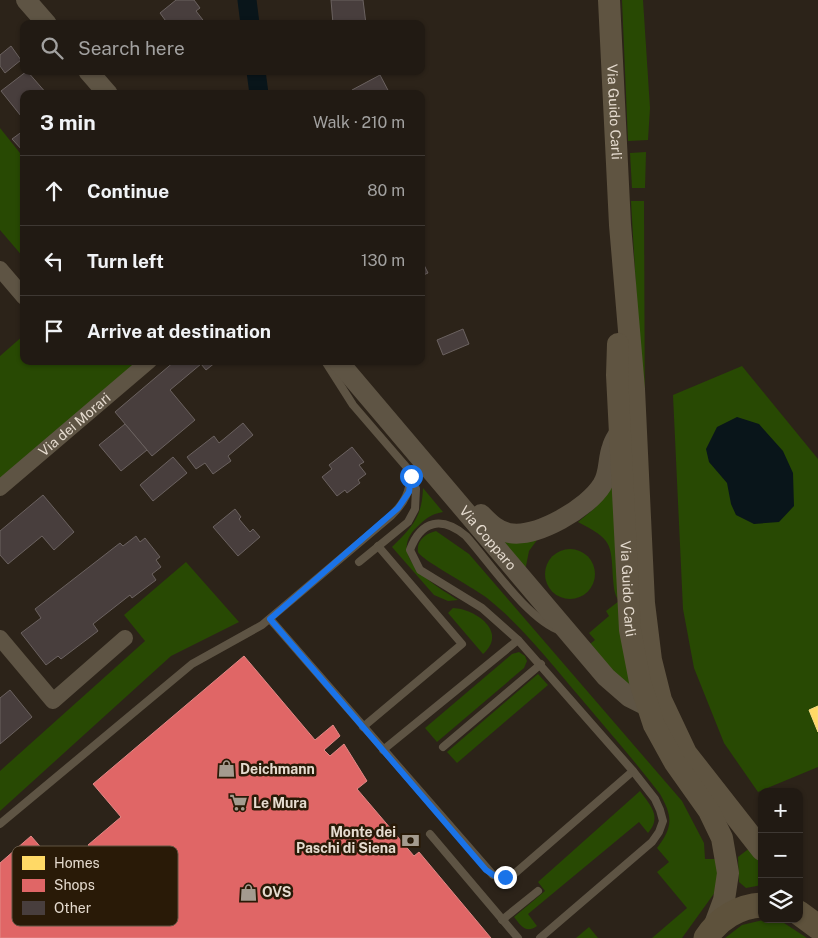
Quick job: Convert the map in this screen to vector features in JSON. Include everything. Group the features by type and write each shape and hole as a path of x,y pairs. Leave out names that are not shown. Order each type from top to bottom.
{"main road":[{"name":"Via Guido Carli","path":"609,0 620,225 634,388 644,603 652,667 661,700 686,753 758,845"},
{"name":"Via Guido Carli","path":"620,225 617,375 630,630 647,706 654,725 675,763 709,811 722,838 728,873 724,900 710,933"},
{"path":"710,933 734,912 758,906"}],"street":[{"path":"26,0 44,20"},
{"path":"91,75 105,90"},
{"path":"0,269 20,292"},
{"name":"Via dei Morari","path":"0,488 144,365"},
{"name":"Via Copparo","path":"341,365 616,686 629,697 647,706"},
{"name":"Via Copparo","path":"348,365 495,528 508,533 522,534 551,524 593,495 603,484 609,469 611,448 620,432"},
{"path":"0,638 53,701 125,638"}],"lane":[{"path":"328,365 353,405 410,472 417,494 413,514 408,522 359,562"},
{"path":"0,824 192,664 270,619 398,508 409,492 410,472"},
{"path":"540,938 652,842 659,832 662,821 660,810 655,799 633,771 518,640 482,608 420,570 410,550 420,532 437,523 455,528 466,536 534,615 551,628 570,634"},
{"path":"363,727 462,644 378,546"},
{"path":"270,619 486,870 498,878 513,875 633,771"},
{"path":"383,750 518,640"},
{"path":"443,747 541,664"},
{"path":"430,834 518,938"},
{"path":"502,920 538,891"}],"green space":[{"path":"622,0 643,0 650,108 648,140 628,141"},
{"path":"0,128 20,153 20,253 0,230"},
{"path":"646,152 645,188 632,188 630,153"},
{"path":"631,201 644,201 645,444"},
{"path":"20,338 20,365 135,365 0,481 0,356"},
{"path":"742,366 818,459 818,767 768,788 758,788 758,792 724,743 694,668 683,609 673,395"},
{"path":"612,476 635,690 627,687 590,644 595,640 589,633 609,616 606,611 619,601 614,591 608,543 598,533 578,522 595,508"},
{"path":"423,488 443,512 428,517 409,538 407,549 410,560 427,579 458,600 448,601 434,595 392,547 415,521 421,507"},
{"path":"436,531 469,554 682,801 704,843 705,859 719,859 718,888 682,938 652,938 687,908 657,872 669,862 657,848 666,834 669,822 667,809 660,794 546,657 512,620 487,598 421,556 418,552 420,541 429,533"},
{"path":"491,532 537,540 529,551 525,571"},
{"path":"570,549 584,553 591,560 595,574 591,588 584,595 570,599 556,595 549,588 545,574 549,560 556,553"},
{"path":"186,562 239,622 171,656 0,811 0,771 145,641 124,615"},
{"path":"453,608 462,609 479,617 491,630 490,646 483,654 448,613"},
{"path":"519,652 525,656 527,661 524,668 437,742 425,728 512,654"},
{"path":"538,674 548,685 457,763 447,752"},
{"path":"640,791 651,807 655,817 648,833 639,822 528,914 537,926 527,929 521,926 514,917 545,891 538,882"},
{"path":"751,847 758,857 758,886 746,888 739,882 738,857"},
{"path":"758,921 758,923 784,923 807,938 725,938 742,925"},
{"path":"589,927 598,938 576,938"}],"shaded area":[{"path":"737,417 759,424 783,451 793,473 794,506 779,522 754,524 736,515 731,504 727,483 709,462 706,449 717,427"}],"building: Homes":[{"path":"818,706 818,732 809,710"}],"building: Shops":[{"name":"Le Mura","path":"244,656 315,740 333,725 340,736 324,750 330,756 344,744 367,781 357,789 414,856 419,852 491,938 0,938 0,863 12,853 12,926 178,926 178,846 89,846 121,817 93,784"},
{"name":"Le Mura","path":"31,836 40,846 20,846"}],"building: Other":[{"path":"176,0 194,0 200,8 196,11 203,20 165,20 160,13"},
{"path":"331,0 363,0 366,20 333,20"},
{"path":"11,46 20,61 5,73 0,66 0,55"},
{"path":"22,75 30,75 44,90 20,90 20,115 1,91"},
{"path":"380,75 388,90 352,90"},
{"path":"20,133 20,148 12,139"},
{"path":"463,329 469,344 443,355 437,340"},
{"path":"170,365 200,365 170,390 195,420 152,456 115,412"},
{"path":"202,365 212,365 206,370"},
{"path":"243,423 253,435 228,456 231,461 213,474 205,463 196,469 187,457 214,436 219,443"},
{"path":"125,424 147,450 121,471 99,445"},
{"path":"352,447 364,462 359,465 366,474 358,480 360,483 347,493 345,490 337,496 322,477 332,469 329,465"},
{"path":"173,457 187,473 153,501 140,485"},
{"path":"43,495 74,532 54,550 42,536 8,564 0,555 0,531"},
{"path":"235,509 241,517 239,519 250,532 253,529 260,537 238,556 213,527"},
{"path":"136,536 140,542 145,538 160,557 156,560 161,567 152,574 156,580 132,598 130,595 93,624 98,631 61,659 58,656 46,665 21,633 41,618 35,609 120,543 123,546"},
{"path":"10,690 32,717 0,744 0,698"}],"waterway":[{"path":"247,0 250,20"},
{"path":"257,75 258,90"}],"place":[{"name":"Deichmann","path":"226,769"},
{"name":"Le Mura","path":"239,803"},
{"name":"Monte dei Paschi di Siena","path":"410,840"},
{"name":"OVS","path":"248,892"}],"route":[{"path":"411,476 409,492 403,503 391,516 270,619 486,870 498,878 505,877"}]}
